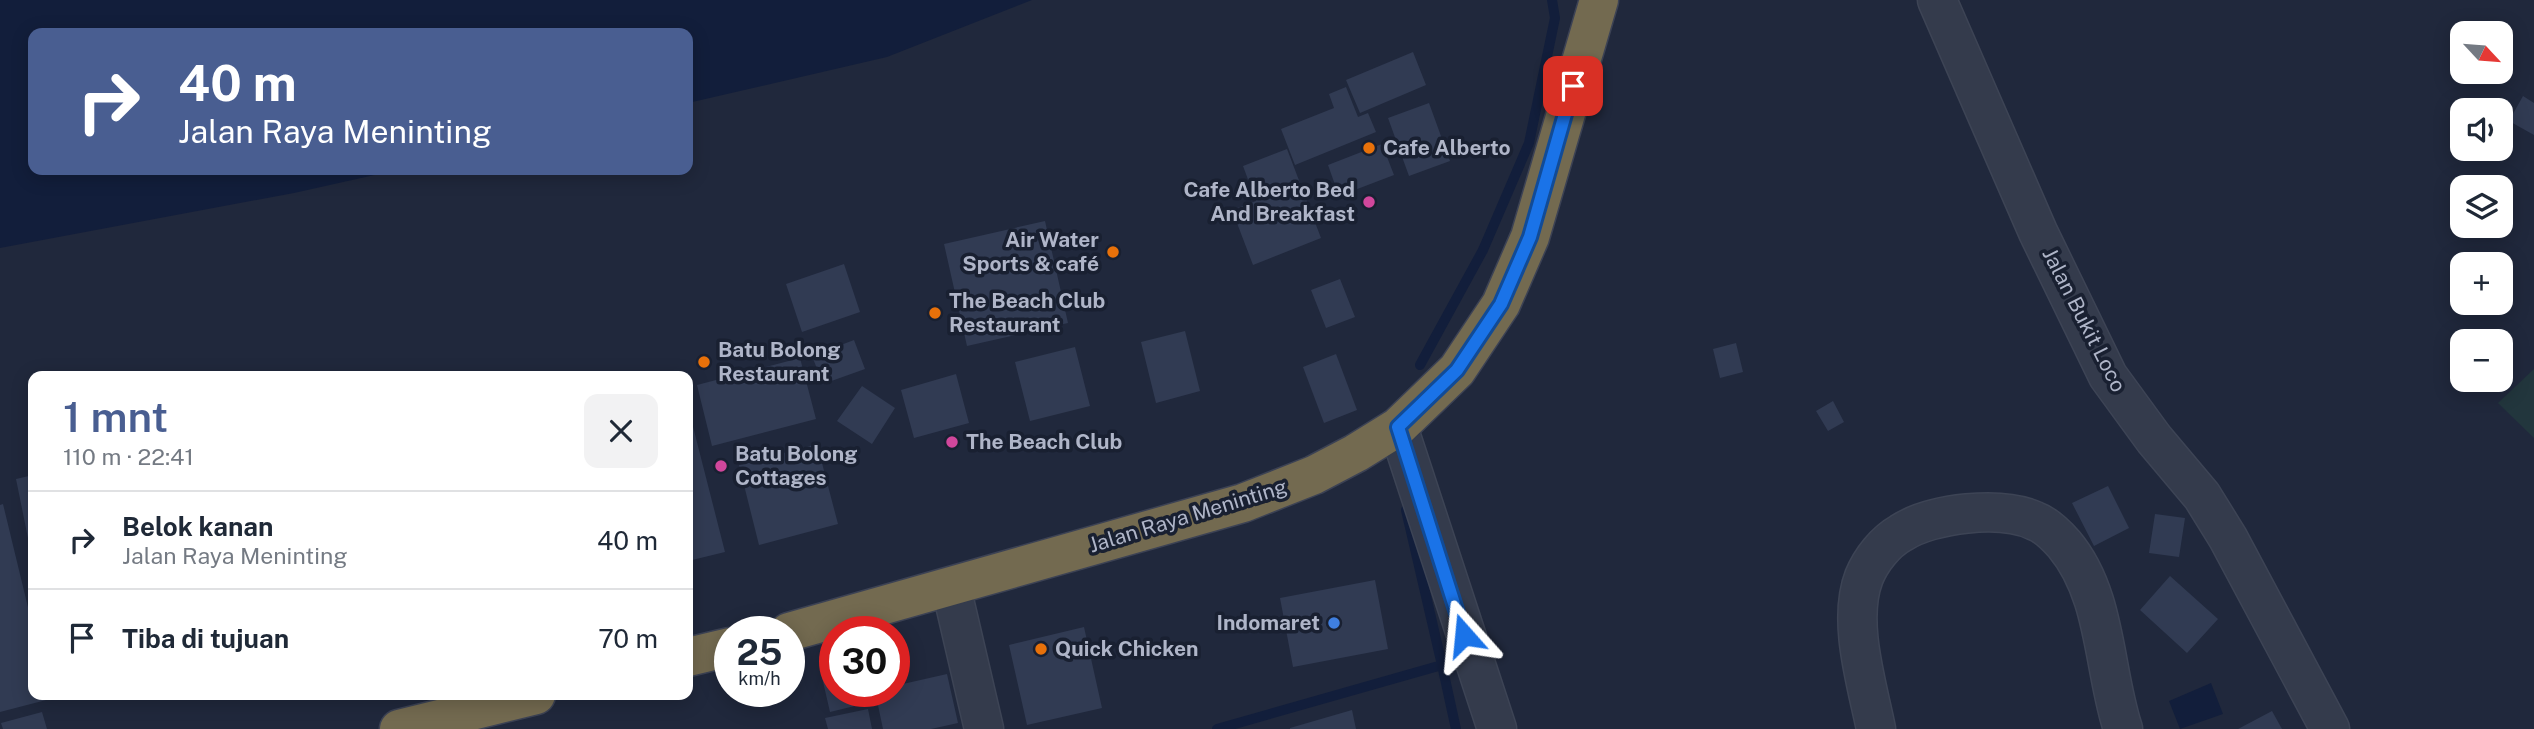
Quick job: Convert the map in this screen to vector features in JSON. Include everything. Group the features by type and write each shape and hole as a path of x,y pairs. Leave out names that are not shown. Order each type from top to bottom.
{"highway":[{"name":"Jalan Raya Meninting","path":"805,628 1244,503 1314,475 1398,427 1457,370 1501,304 1530,237 1599,0"},
{"path":"693,656 714,651"},
{"path":"399,729 516,700"}],"street":[{"name":"Jalan Bukit Loco","path":"1937,0 2038,232 2108,376 2154,439 2202,496 2228,538 2330,729"},
{"path":"1398,427 1497,729"},
{"path":"1876,729 1857,619 1858,600 1864,578 1872,561 1886,544 1901,532 1961,514 2007,514 2035,521 2054,533 2065,545 2095,604 2123,729"},
{"path":"951,587 984,729"}],"shaded area":[{"path":"2534,369 2534,438 2498,403 2513,392 2513,389"}],"water":[{"path":"0,0 1032,0 887,57 693,102 693,28 28,28 28,175 375,175 294,193 0,248"},
{"path":"2211,683 2223,714 2180,729 2169,701"}],"building":[{"path":"1413,52 1426,85 1360,113 1346,80"},
{"path":"1346,87 1358,117 1368,113 1376,132 1295,165 1281,129 1334,108 1329,94"},
{"path":"2523,96 2534,103 2534,135 2513,123 2513,114"},
{"path":"1429,103 1450,161 1409,176 1388,118"},
{"path":"1382,144 1394,175 1339,196 1328,165"},
{"path":"1287,149 1321,238 1253,265 1232,210 1256,201 1243,166"},
{"path":"1045,221 1068,323 967,346 944,244"},
{"path":"844,264 860,312 802,332 786,284"},
{"path":"1340,279 1355,317 1326,328 1311,290"},
{"path":"1185,331 1200,391 1156,403 1141,342"},
{"path":"854,340 865,369 823,384 812,356"},
{"path":"1736,343 1743,372 1720,378 1713,349"},
{"path":"1075,347 1090,406 1030,421 1015,362"},
{"path":"1336,354 1357,410 1324,423 1303,367"},
{"path":"800,358 816,419 712,446 697,385"},
{"path":"956,374 969,423 914,438 901,390"},
{"path":"862,386 895,408 872,444 837,421"},
{"path":"1833,401 1844,422 1828,431 1816,411"},
{"path":"693,427 725,552 693,560"},
{"path":"817,444 838,524 759,545 739,465"},
{"path":"28,476 28,538 16,479"},
{"path":"2108,486 2129,528 2094,546 2072,503"},
{"path":"3,504 28,607 28,700 46,700 0,712 0,505"},
{"path":"2155,514 2185,518 2179,557 2149,553"},
{"path":"2170,576 2218,619 2187,653 2140,610"},
{"name":"Indomaret","path":"1375,580 1388,649 1293,667 1280,598"},
{"path":"1084,627 1102,708 1027,725 1009,645"},
{"path":"947,674 958,723 931,729 883,729 878,707 910,707 910,682"},
{"path":"829,707 851,707 830,712"},
{"path":"868,709 872,729 828,729 825,718"},
{"path":"1352,710 1356,729 1290,729 1290,728"},
{"path":"2272,711 2282,729 2238,729"},
{"path":"42,712 47,729 3,729 1,723"}],"waterway":[{"path":"1420,365 1483,250 1529,143 1555,18 1552,0"},
{"path":"1217,729 1442,665 1406,510"},
{"path":"1442,665 1456,729"}],"place":[{"name":"Cafe Alberto","path":"1369,148"},
{"name":"Cafe Alberto Bed And Breakfast","path":"1369,202"},
{"name":"Air Water Sports & café","path":"1113,252"},
{"name":"The Beach Club Restaurant","path":"935,313"},
{"name":"Batu Bolong Restaurant","path":"704,362"},
{"name":"The Beach Club","path":"952,442"},
{"name":"Batu Bolong Cottages","path":"721,466"},
{"name":"Indomaret","path":"1334,623"},
{"name":"Quick Chicken","path":"1041,649"}],"route":[{"path":"1464,635 1398,427 1457,370 1501,304 1530,237 1573,86"}]}
